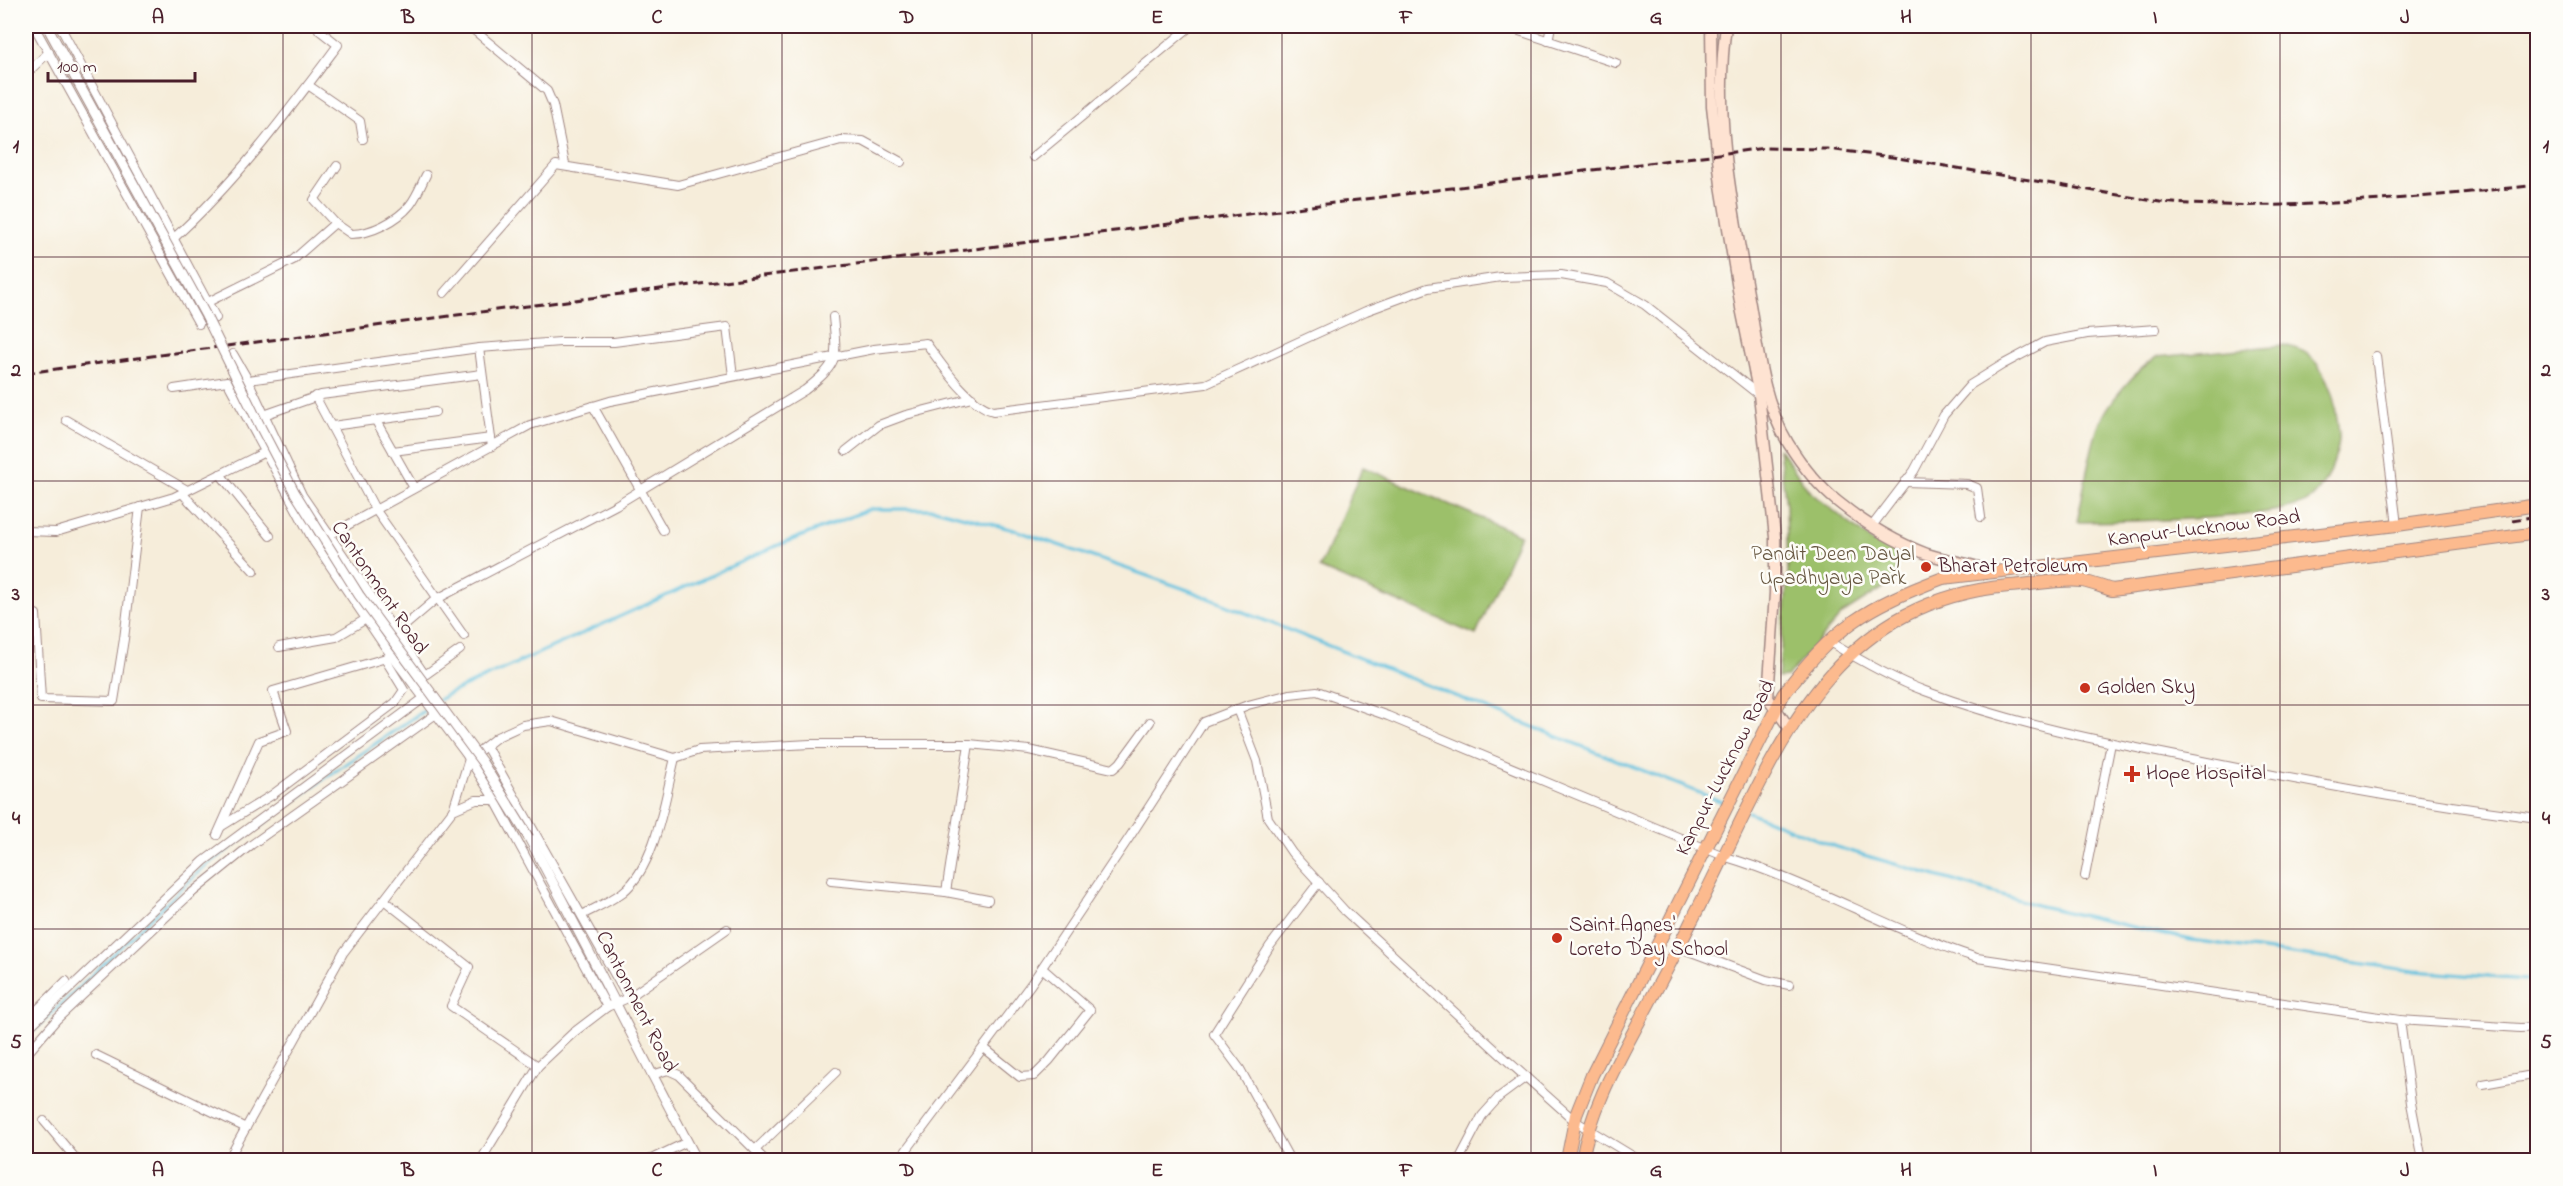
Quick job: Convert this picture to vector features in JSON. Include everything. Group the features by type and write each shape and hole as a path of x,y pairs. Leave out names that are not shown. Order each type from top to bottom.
{"main road":[{"path":"1711,26 1712,106 1721,185 1743,319 1759,395 1775,537 1775,593 1768,698 1790,729"},
{"path":"1726,26 1722,55 1721,101 1730,193 1766,388 1788,442 1812,476 1836,501 1881,533 1928,554 1969,563 1993,572"},
{"name":"Kanpur-Lucknow Road","path":"1567,1161 1575,1120 1592,1075 1783,695 1805,664 1828,641 1865,612 1899,595 1943,578 2397,525 2538,505"},
{"name":"Kanpur-Lucknow Road","path":"1582,1161 1589,1130 1606,1084 1726,857 1790,729 1817,689 1849,654 1890,622 1944,601 1987,588 2080,580 2112,590 2538,534"},
{"path":"2092,562 2093,584"}],"street":[{"path":"34,26 199,324"},
{"name":"Cantonment Road","path":"47,26 206,314 261,429 295,493 358,596 482,762 530,838 588,946 611,1005 652,1075 697,1161"},
{"path":"60,26 216,318"},
{"path":"174,238 207,208 232,179 338,45 319,30 319,26"},
{"path":"469,26 546,91 553,105 565,164"},
{"path":"1033,158 1191,26"},
{"path":"1504,26 1616,63"},
{"path":"1548,41 1551,26"},
{"path":"26,75 49,52"},
{"path":"308,85 360,121 363,139"},
{"path":"444,293 556,165 565,164 678,185 841,140 863,141 902,162"},
{"path":"337,166 314,200 335,223 351,234 372,231 408,207 426,175"},
{"path":"208,302 293,260 335,223"},
{"path":"315,543 491,442 530,425 593,406 836,356 926,343 981,408 993,411 1206,384 1366,311 1428,288 1501,277 1562,275 1607,283 1645,305 1759,395"},
{"path":"383,644 438,598 641,490 805,390 827,372 836,356 833,316"},
{"path":"248,380 479,348 560,342 614,342 727,327 733,376"},
{"path":"1872,526 1914,471 1944,415 1970,385 2002,364 2045,342 2087,334 2156,329"},
{"path":"479,348 491,442"},
{"path":"233,354 266,414 302,495 425,675 460,650"},
{"path":"2376,356 2397,525"},
{"path":"247,422 315,396 482,374"},
{"path":"174,389 227,381 247,422 315,543 383,644 404,690 395,703 272,795 222,826"},
{"path":"315,396 375,509 464,636"},
{"path":"846,451 879,425 906,415 972,398"},
{"path":"593,406 663,530"},
{"path":"332,426 435,412"},
{"path":"66,420 185,491 254,571"},
{"path":"376,421 414,488"},
{"path":"393,451 491,442"},
{"path":"26,531 56,532 140,507 185,491 280,446"},
{"path":"220,474 270,536"},
{"path":"1905,482 1967,484 1977,488 1981,517"},
{"path":"26,611 36,614 41,699 114,702 140,507"},
{"path":"279,647 336,637 366,619"},
{"path":"1828,641 1849,654 1934,694 2002,717 2111,743 2277,777 2481,811 2538,818"},
{"path":"389,657 424,698 469,759 495,800 611,1005"},
{"path":"217,835 259,741 287,731 273,691 389,657"},
{"path":"899,1161 1042,968 1204,722 1237,709 1290,694 1317,691 1388,716 1707,847 1726,857 1765,869 1934,944 1977,958 2400,1020 2538,1028"},
{"path":"26,1030 204,861 424,698"},
{"path":"1237,709 1257,761 1268,818 1292,853 1345,911 1526,1077 1575,1120 1639,1161"},
{"path":"26,1055 57,1019 188,896 251,846 436,714"},
{"path":"228,1161 342,953 453,810 469,759 497,737 524,725 551,721 675,758 699,750 810,744 969,744 1029,750 1113,769 1150,722"},
{"path":"2085,876 2111,743"},
{"path":"946,892 969,744"},
{"path":"486,746 628,998"},
{"path":"582,915 623,892 638,875 655,836 675,758"},
{"path":"453,810 471,801 517,800"},
{"path":"831,881 946,892 988,900"},
{"path":"1290,1161 1240,1069 1214,1034 1270,946 1319,882"},
{"path":"384,900 468,967 451,1006 538,1066"},
{"path":"482,1160 538,1066 573,1033 611,1005 628,998 727,929"},
{"path":"1678,947 1766,980 1790,986"},
{"path":"984,1048 1020,1077 1034,1076 1090,1010 1042,968"},
{"path":"26,1021 66,981"},
{"path":"2400,1020 2411,1103 2422,1161"},
{"path":"96,1055 246,1128"},
{"path":"652,1075 668,1070 679,1075 765,1161"},
{"path":"755,1150 836,1072"},
{"path":"2483,1084 2538,1074"},
{"path":"1459,1161 1482,1116 1499,1097 1526,1077"},
{"path":"44,1121 77,1161"},
{"path":"649,1161 687,1142"}],"green space":[{"path":"2284,345 2304,352 2318,365 2327,380 2335,405 2339,434 2338,447 2326,479 2312,498 2296,506 2237,515 2077,522 2098,427 2115,398 2140,370 2157,357"},
{"name":"Pandit Deen Dayal Upadhyaya Park","path":"1779,448 1809,491 1873,542 1901,551 1893,582 1842,614 1787,677 1778,678 1788,575 1786,506"},
{"path":"1363,467 1520,535 1476,635 1319,568"}],"waterway":[{"path":"439,700 774,547 870,509 935,509 1018,531 1188,590 1725,803"},
{"path":"26,1038 204,867 315,785 429,707"},
{"path":"1748,812 1836,847 2040,906 2191,940 2415,971 2538,981"}],"railway":[{"path":"26,373 457,315 1765,148 1827,149 1892,157 2160,202 2206,205 2349,202 2538,185"},
{"path":"2512,520 2538,516"}],"place":[{"name":"Bharat Petroleum","path":"1926,567"},
{"name":"Golden Sky","path":"2085,688"},
{"name":"Hope Hospital","path":"2132,774"},
{"name":"Saint Agnes' Loreto Day School","path":"1557,938"}]}
